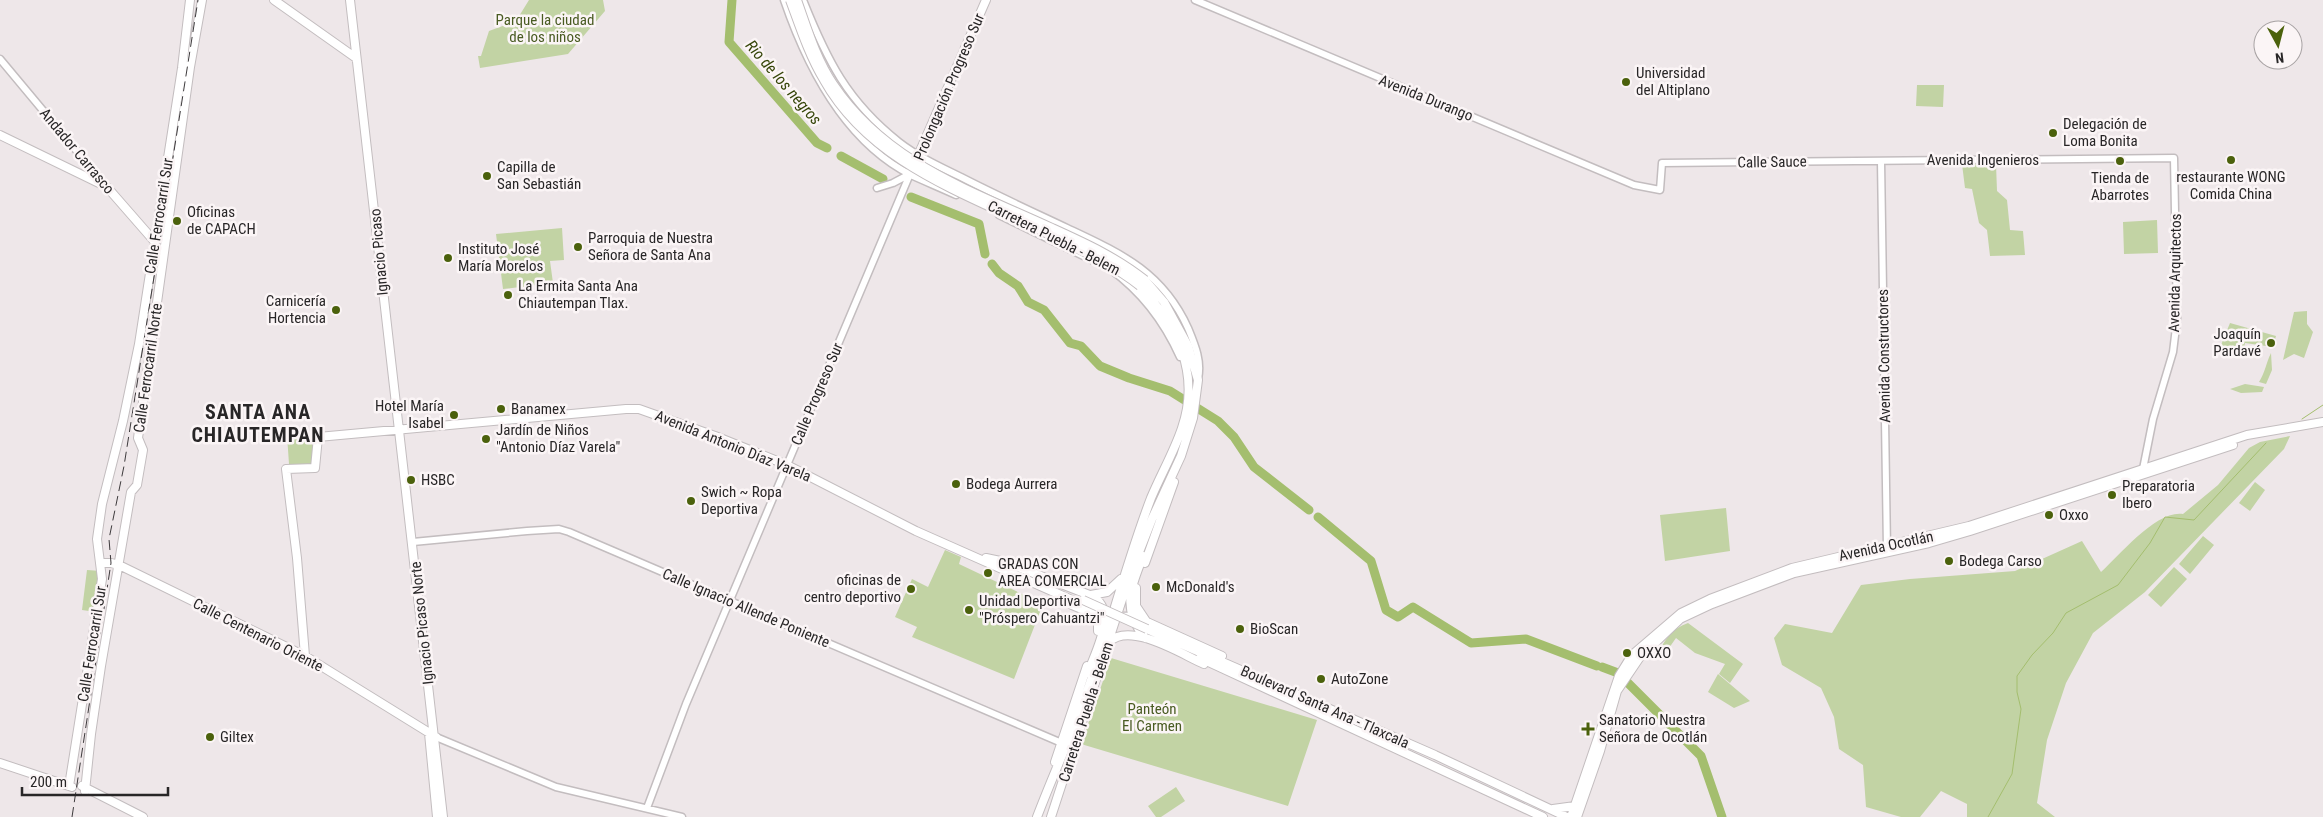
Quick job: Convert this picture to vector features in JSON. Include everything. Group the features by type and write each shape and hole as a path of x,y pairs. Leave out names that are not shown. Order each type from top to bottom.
{"main road":[{"name":"Calle Ferrocarril Sur","path":"0,763 70,784 102,579 97,539 102,504 123,421 139,344 181,78 190,0"},
{"name":"Calle Ferrocarril Norte","path":"143,817 85,789 91,734 131,492 137,485 142,450 138,438 190,66 202,0"},
{"path":"274,0 356,58"},
{"name":"Ignacio Picaso","path":"350,0 400,429"},
{"name":"Carretera Puebla - Belem","path":"790,0 812,59 824,82 849,115 882,147 908,165 1110,264 1142,283 1170,323 1184,357 1188,383 1189,416 1152,498 1127,570 1112,615 1109,643 1051,817"},
{"name":"Carretera Puebla - Belem","path":"797,0 812,42 832,83 858,116 893,148 946,178 1109,254 1164,302 1188,346 1198,380 1181,456 1112,615"},
{"name":"Prolongación Progreso Sur","path":"910,174 920,155 986,0"},
{"path":"0,135 106,187"},
{"name":"Andador Carrasco","path":"106,187 155,242"},
{"name":"Avenida Antonio Díaz Varela","path":"305,656 286,469 314,468 318,437 639,409 715,436 787,465 906,524 941,537 1086,602"},
{"name":"Avenida Ocotlán","path":"1577,817 1578,807 1620,681 1626,671 1666,630 1680,619 1712,604 1794,574 1983,522 2247,435 2323,422"},
{"name":"Avenida Ocotlán","path":"2142,471 2246,440 2323,427"},
{"name":"Ignacio Picaso Norte","path":"400,429 432,735 443,817"},
{"path":"1146,630 1136,606 1136,588 1176,476 1181,456"},
{"path":"1146,630 1133,616 1130,591 1157,518 1170,459"},
{"name":"Avenida Antonio Díaz Varela","path":"906,524 916,531 1004,571 1086,602"},
{"name":"Calle Centenario Oriente","path":"101,563 111,562 305,656 432,735"},
{"path":"1086,602 1110,590 1127,570"},
{"path":"1086,602 1103,607 1112,615"},
{"path":"1056,802 1064,744 1099,628 1098,621 1086,602"},
{"name":"Boulevard Santa Ana - Tlaxcala","path":"1086,602 1268,685 1459,766 1567,817"},
{"path":"1094,615 1133,616 1146,630"},
{"path":"1099,628 1112,615"},
{"path":"1064,744 1112,615"},
{"path":"1109,643 1124,634 1146,630"},
{"name":"Boulevard Santa Ana - Tlaxcala","path":"1268,685 1454,777 1543,817"},
{"name":"Ignacio Picaso Norte","path":"432,735 436,817"},
{"name":"Carretera Puebla - Belem","path":"1037,817 1064,744"},
{"path":"1454,777 1459,766"},
{"path":"1552,809 1578,807 1583,817"},
{"name":"Avenida Ocotlán","path":"1571,817 1578,807"}],"street":[{"path":"784,0 807,59 833,102 866,141 910,174 1110,269 1141,296 1162,321 1180,355 1188,383"},
{"name":"Carretera Puebla - Belem","path":"803,0 830,64 847,90 869,116 907,148 960,177 1123,254 1156,281 1184,320 1195,344 1200,370 1198,380"},
{"name":"Avenida Durango","path":"1194,0 1634,185 1660,190 1662,162"},
{"name":"Andador Carrasco","path":"0,58 106,187"},
{"path":"833,102 843,102 848,95 847,90"},
{"path":"850,123 856,117 869,116"},
{"path":"907,148 910,174"},
{"path":"897,165 920,155 925,180"},
{"name":"Avenida Ingenieros","path":"1881,161 2174,158"},
{"name":"Avenida Arquitectos","path":"2142,471 2173,352 2177,319 2174,158"},
{"name":"Calle Sauce","path":"1662,162 1881,161"},
{"name":"Avenida Constructores","path":"1881,161 1887,549"},
{"path":"877,188 937,165"},
{"name":"Calle Progreso Sur","path":"647,808 686,704 910,174"},
{"path":"952,193 960,177"},
{"name":"Calle Ignacio Allende Poniente","path":"413,542 559,529 1064,744"},
{"path":"432,735 556,787 682,817"}],"green space":[{"name":"Parque la ciudad de los niños","path":"529,0 603,0 605,11 568,54 480,68 478,56 481,56 489,31 516,21"},
{"path":"1917,85 1944,85 1943,107 1916,106"},
{"path":"1962,164 1996,164 1997,191 2007,200 2010,230 2023,231 2025,255 1990,256 1987,230 1979,223 1972,189 1965,188"},
{"path":"2157,220 2158,253 2124,254 2123,222"},
{"path":"562,228 564,260 550,261 553,283 503,289 496,234"},
{"path":"2307,311 2307,324 2313,332 2304,358 2294,354 2283,360 2294,312"},
{"path":"2230,323 2276,336 2273,347 2245,343 2243,356 2219,350"},
{"path":"2271,353 2272,370 2266,384 2259,382"},
{"path":"2245,384 2264,387 2262,392 2241,393 2230,389"},
{"path":"315,433 314,467 289,464 287,435 306,437 307,434"},
{"path":"2290,436 2284,449 2145,592 2093,633 2066,683 2047,740 2037,803 2055,817 1967,817 1967,804 1941,791 1920,817 1901,817 1866,807 1863,765 1839,749 1834,717 1821,688 1782,665 1774,638 1785,624 1832,633 1861,585 1910,579 2015,571 2082,541 2101,572 2150,526 2161,519 2183,514 2218,485 2249,448 2260,442"},
{"path":"2255,482 2265,490 2250,511 2239,503"},
{"path":"1726,508 1730,551 1665,561 1660,515"},
{"path":"2203,536 2214,545 2190,574 2179,564"},
{"name":"Unidad Deportiva \"Próspero Cahuantzi\"","path":"945,550 961,557 959,564 1043,604 1014,679 912,637 917,627 895,617 912,579 928,587"},
{"path":"2174,567 2187,579 2161,607 2148,595"},
{"path":"87,570 101,571 96,612 82,610"},
{"path":"1688,623 1743,664 1730,683 1719,674 1725,664 1695,653 1676,638 1662,658 1656,657 1669,636"},
{"name":"Panteón El Carmen","path":"1111,658 1317,720 1288,806 1081,744"},
{"path":"1718,674 1750,701 1734,708 1708,692"},
{"path":"1176,787 1185,801 1161,817 1156,817 1148,806"}],"waterway":[{"name":"Rio de los negros","path":"732,0 729,42 817,143 827,148"},
{"name":"Rio de los negros","path":"841,156 883,179"},
{"name":"Rio de los negros","path":"911,197 979,224 985,254"},
{"name":"Rio de los negros","path":"992,264 999,273 1018,286 1028,302 1044,310 1070,343 1081,346 1100,366 1129,378 1170,391 1218,421 1234,437 1254,467 1309,510"},
{"path":"2302,419 2323,405"},
{"path":"1988,817 2012,774 2021,709 2017,692 2017,676 2032,655 2053,633 2066,613 2118,585 2150,543 2165,517 2194,520 2266,443"},
{"name":"Rio de los negros","path":"1318,517 1371,561 1386,610 1398,617 1413,607 1471,643 1526,639 1597,666"},
{"name":"Rio de los negros","path":"1602,667 1618,673 1701,756 1722,817"}],"railway":[{"path":"72,817 111,563 109,539 124,466 198,0"}],"place":[{"name":"Universidad del Altiplano","path":"1626,82"},
{"name":"Delegación de Loma Bonita","path":"2053,133"},
{"name":"restaurante WONG Comida China","path":"2231,160"},
{"name":"Tienda de Abarrotes","path":"2120,161"},
{"name":"Capilla de San Sebastián","path":"487,176"},
{"name":"Oficinas de CAPACH","path":"177,221"},
{"name":"Parroquia de Nuestra Señora de Santa Ana","path":"578,247"},
{"name":"Instituto José María Morelos","path":"448,258"},
{"name":"La Ermita Santa Ana Chiautempan Tlax.","path":"508,295"},
{"name":"Carnicería Hortencia","path":"336,310"},
{"name":"Joaquín Pardavé","path":"2271,343"},
{"name":"Banamex","path":"501,409"},
{"name":"Hotel María Isabel","path":"454,415"},
{"name":"Jardín de Niños \"Antonio Díaz Varela\"","path":"486,439"},
{"name":"HSBC","path":"411,480"},
{"name":"Bodega Aurrera","path":"956,484"},
{"name":"Preparatoria Ibero","path":"2112,495"},
{"name":"Swich ~ Ropa Deportiva","path":"691,501"},
{"name":"Oxxo","path":"2049,515"},
{"name":"Bodega Carso","path":"1949,561"},
{"name":"GRADAS CON AREA COMERCIAL","path":"988,573"},
{"name":"McDonald's","path":"1156,587"},
{"name":"oficinas de centro deportivo","path":"911,589"},
{"name":"Unidad Deportiva \"Próspero Cahuantzi\"","path":"969,610"},
{"name":"BioScan","path":"1240,629"},
{"name":"OXXO","path":"1627,653"},
{"name":"AutoZone","path":"1321,679"},
{"name":"Sanatorio Nuestra Señora de Ocotlán","path":"1588,729"},
{"name":"Giltex","path":"210,737"}],"district":[{"name":"SANTA ANA CHIAUTEMPAN","path":"258,424"}]}
